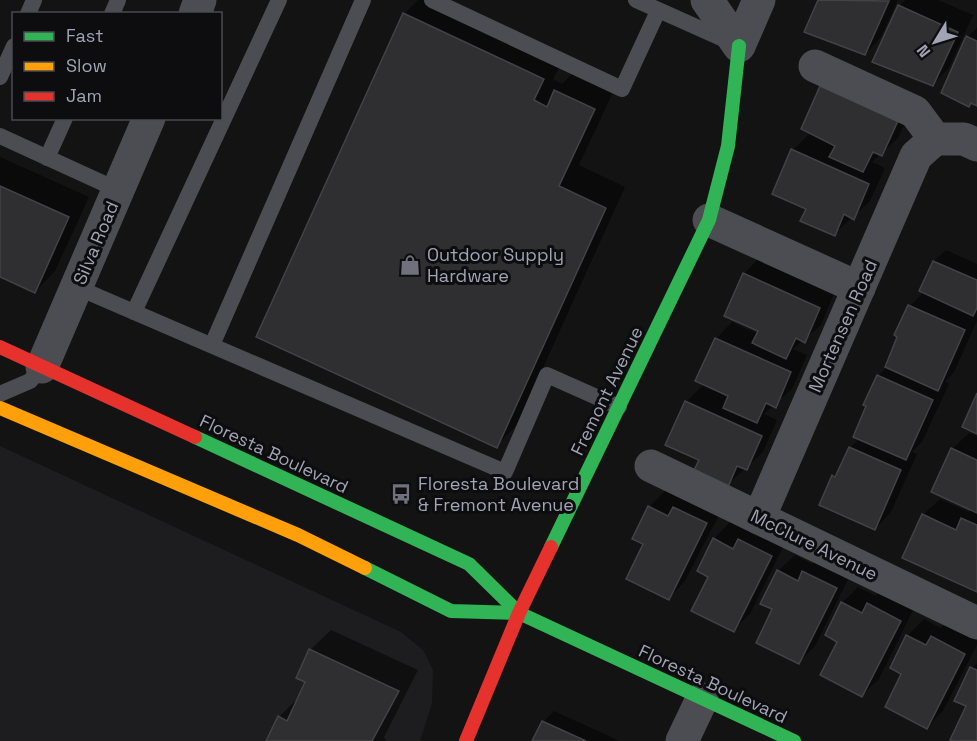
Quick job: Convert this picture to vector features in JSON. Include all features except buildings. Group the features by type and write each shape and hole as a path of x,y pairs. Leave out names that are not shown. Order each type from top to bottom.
{"street":[{"path":"707,0 740,46"},
{"path":"740,46 759,0"},
{"name":"Fremont Avenue","path":"466,741 519,614 709,220 728,146 740,46"},
{"path":"815,66 915,112 935,139 964,139 977,145"},
{"name":"Silva Road","path":"42,367 148,120"},
{"name":"Mortensen Road","path":"759,518 916,156 935,139"},
{"path":"709,220 859,288"},
{"name":"Floresta Boulevard","path":"0,346 469,564 519,614 794,741"},
{"name":"Floresta Boulevard","path":"0,408 298,535 451,610 519,614"},
{"name":"McClure Avenue","path":"651,466 977,623"},
{"path":"682,741 702,699"}],"lane":[{"path":"134,312 279,0"},
{"path":"212,345 363,0"},
{"path":"432,0 622,89 658,11"},
{"path":"636,0 740,46"},
{"path":"0,77 12,50"},
{"path":"47,158 64,120"},
{"path":"0,136 118,190"},
{"path":"76,287 506,472 547,375 619,407"},
{"path":"0,394 30,381 42,367"}],"shaded area":[{"path":"0,446 401,632 423,650 433,670 432,703 420,741 0,741"}],"traffic: fast":[{"path":"551,547 709,220 728,146 739,46"},
{"path":"195,437 469,564 519,613 794,741"},
{"path":"365,568 451,611 519,613"}],"traffic: slow":[{"path":"0,408 298,535 365,568"}],"traffic: jam":[{"path":"0,347 195,437"},
{"path":"466,741 519,613 551,547"}],"place":[{"name":"Outdoor Supply Hardware","path":"410,265"},
{"name":"Floresta Boulevard & Fremont Avenue","path":"401,494"}]}
